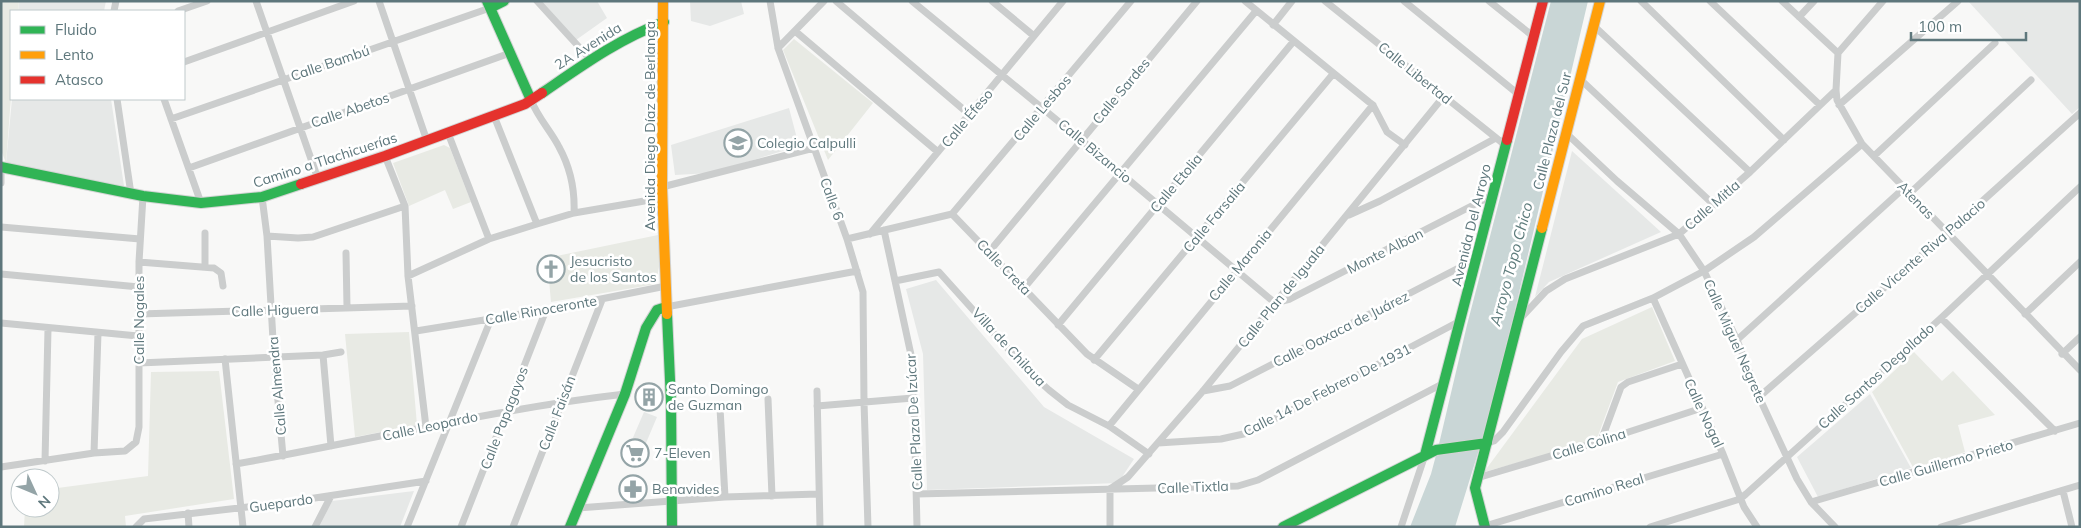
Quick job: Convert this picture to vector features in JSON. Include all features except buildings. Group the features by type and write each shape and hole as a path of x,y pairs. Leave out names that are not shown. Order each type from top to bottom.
{"street":[{"path":"181,10 207,1"},
{"path":"256,1 318,179"},
{"path":"185,62 354,1"},
{"path":"379,1 427,141"},
{"path":"504,1 488,5 536,113 560,148 574,198 574,212"},
{"path":"537,1 590,59"},
{"name":"Avenida Diego Díaz de Berlanga","path":"663,1 662,198 671,412 672,527"},
{"name":"Calle 6","path":"770,1 778,48 847,239 863,292 868,527"},
{"path":"778,48 824,1"},
{"path":"836,1 970,115"},
{"name":"Calle Bizancio","path":"912,1 1042,107 1275,303"},
{"path":"992,1 1034,36"},
{"name":"Calle Éfeso","path":"870,234 1063,1"},
{"name":"Calle Lesbos","path":"952,214 1131,1"},
{"name":"Calle Sardes","path":"989,252 1197,1"},
{"path":"1245,1 1373,105 1387,132 1405,145"},
{"path":"1273,25 1292,1"},
{"name":"Calle Libertad","path":"1325,1 1505,145"},
{"path":"1404,1 1518,94"},
{"path":"1489,1 1534,37"},
{"name":"Avenida Del Arroyo","path":"1425,455 1543,1"},
{"name":"Calle Plaza del Sur","path":"1476,478 1487,443 1600,1"},
{"path":"1641,1 1784,140"},
{"path":"1710,1 1820,105"},
{"path":"1782,1 1838,52 1883,1"},
{"path":"1799,17 1814,1"},
{"path":"1839,105 1958,1"},
{"name":"Calle Bambú","path":"171,119 393,42 488,5"},
{"path":"1024,288 1256,11"},
{"name":"2A Avenida","path":"531,100 590,59 635,33 664,22"},
{"path":"1593,25 1750,172"},
{"path":"795,32 938,152"},
{"name":"Calle Etolia","path":"1058,325 1294,42"},
{"path":"1874,156 1995,43"},
{"name":"Atenas","path":"1838,52 1836,90 1839,105 1862,144 2062,354 2080,370"},
{"name":"Calle Abetos","path":"189,168 510,53"},
{"name":"Calle Farsalia","path":"1094,360 1334,74"},
{"path":"1580,79 1714,204"},
{"path":"1910,194 2030,80"},
{"name":"Calle Mitla","path":"1518,320 1546,291 1565,279 1679,234 1750,172 1836,90"},
{"name":"Calle Plan de Iguala","path":"1110,489 1128,477 1204,391 1444,96"},
{"path":"117,100 131,194"},
{"path":"164,100 201,203"},
{"name":"Camino a Tlachicuerías","path":"2,166 131,194 201,203 262,197 427,141 531,100"},
{"name":"Calle Maronia","path":"1108,426 1373,105"},
{"name":"Calle Vicente Riva Palacio","path":"1759,397 1947,233 2080,113"},
{"path":"494,116 537,224"},
{"path":"448,133 489,239"},
{"name":"Calle Miguel Negrete","path":"1566,133 1617,181 1679,234 1704,271 1737,340 1759,397 1797,478 1811,502 1835,527"},
{"path":"1346,216 1380,201 1496,138"},
{"path":"1283,527 1436,450 1494,441 1503,432 1579,329 1653,298 1704,271 1766,228 1862,144"},
{"path":"662,187 814,148"},
{"path":"385,156 405,206 408,276 426,427"},
{"path":"1,183 2,166"},
{"name":"Calle Santos Degollado","path":"1650,527 1740,498 1942,318 1986,274 2080,187"},
{"path":"1737,340 1904,188"},
{"name":"Calle Nogales","path":"94,453 125,451 136,442 139,427 138,262 143,196"},
{"name":"Monte Alban","path":"1275,303 1290,298 1384,253 1493,196"},
{"name":"Calle Almendra","path":"262,197 267,236 274,358 283,456"},
{"path":"408,276 489,239 574,212 662,198"},
{"path":"267,236 313,237 405,206"},
{"path":"847,239 952,214"},
{"name":"Calle Creta","path":"952,214 1094,360 1138,389"},
{"path":"1,227 140,239"},
{"name":"Calle Plaza De Izúcar","path":"884,230 913,364 917,527"},
{"path":"205,233 205,266"},
{"path":"346,253 346,307"},
{"name":"Calle Oaxaca de Juárez","path":"1204,391 1221,389 1241,381 1476,259"},
{"path":"138,262 205,266 221,272 223,286"},
{"path":"2025,314 2080,262"},
{"path":"570,527 625,394 646,328 657,310 857,271"},
{"name":"Villa de Chilaua","path":"894,281 936,272 940,274 1042,384 1068,405 1108,426 1149,454"},
{"path":"1,274 139,287"},
{"name":"Calle Rinoceronte","path":"416,331 602,300 666,286"},
{"name":"Calle Nogal","path":"1653,298 1723,454 1740,498 1756,527"},
{"name":"Calle Faisán","path":"513,527 602,300"},
{"name":"Calle Higuera","path":"138,314 412,306"},
{"name":"Calle Papagayos","path":"461,527 546,310"},
{"path":"1942,318 2055,431"},
{"path":"408,527 491,319"},
{"name":"Calle 14 De Febrero De 1931","path":"1158,443 1221,439 1248,433 1460,321"},
{"path":"1,323 138,336"},
{"path":"45,462 48,328"},
{"path":"1,467 45,462 94,453 98,333"},
{"path":"2062,354 2080,337"},
{"path":"139,363 274,358 341,352"},
{"path":"323,355 331,446"},
{"path":"225,360 242,527"},
{"path":"1600,441 1621,387 1628,382 1682,364"},
{"name":"Calle Tixtla","path":"917,494 1221,488 1238,486 1258,480 1445,383"},
{"path":"817,391 820,527"},
{"name":"Calle Leopardo","path":"236,464 507,410 561,401 625,394"},
{"path":"817,406 913,398"},
{"path":"768,399 772,496"},
{"path":"720,408 725,496"},
{"name":"Calle Colina","path":"1476,478 1702,408"},
{"name":"Calle Guillermo Prieto","path":"1811,502 2080,423"},
{"name":"Camino Real","path":"1485,526 1723,454"},
{"path":"1401,527 1425,455"},
{"path":"1476,478 1475,494 1485,526"},
{"name":"Guepardo","path":"137,525 144,519 331,496 426,481"},
{"path":"1941,527 2080,485"},
{"path":"1110,489 1110,527"},
{"path":"2062,491 2072,527"},
{"path":"578,508 725,496 818,494"},
{"path":"315,527 331,496"},
{"path":"188,513 189,527"}],"shaded area":[{"path":"1,1 19,1 18,10 10,10 11,100 6,163 1,150"},
{"path":"19,1 106,1 104,10 18,10"},
{"path":"541,1 597,1 607,18 576,40"},
{"path":"690,1 741,1 744,14 710,26 691,21"},
{"path":"1968,1 2080,1 2080,107 2072,114"},
{"path":"794,39 873,103 828,160 783,50"},
{"path":"12,100 111,100 124,186 6,163"},
{"name":"Colegio Calpulli","path":"789,108 799,146 711,173 675,175 671,145"},
{"path":"444,145 450,148 471,202 453,209 445,190 409,206 393,163"},
{"path":"1572,151 1661,232 1549,282 1535,297"},
{"path":"658,235 660,261 656,284 551,302 547,258"},
{"path":"936,280 1044,407 1134,459 1118,483 927,490 923,354 906,289"},
{"path":"1652,307 1675,361 1618,382 1596,441 1484,472 1582,339"},
{"path":"409,332 417,425 355,437 345,334"},
{"path":"1914,352 1942,381 1953,371 1995,415 1958,425 1965,452 1914,469 1872,392"},
{"path":"219,371 234,499 125,516 126,527 24,527 24,518 60,518 60,488 148,476 151,372"},
{"path":"1870,394 1911,468 1818,497 1797,457"},
{"path":"644,412 657,417 638,462 625,456"},
{"path":"414,491 400,527 319,527 332,501"}],"water":[{"name":"Arroyo Topo Chico","path":"1551,1 1588,1 1482,440 1455,527 1410,527 1431,474 1467,325"}],"traffic: fast":[{"path":"487,1 531,100"},
{"path":"490,8 504,1"},
{"path":"542,93 616,45 664,22"},
{"path":"1425,455 1507,140"},
{"path":"1,167 143,196 201,203 262,197 301,184"},
{"path":"1485,527 1475,488 1542,228"},
{"path":"570,527 625,394 646,328 657,310 666,307"},
{"path":"667,314 671,402 672,527"},
{"path":"1283,527 1436,450 1487,443"}],"traffic: slow":[{"path":"663,1 662,187 667,314"},
{"path":"1542,228 1600,1"}],"traffic: jam":[{"path":"1507,140 1543,1"},
{"path":"301,184 385,156 525,104 542,93"}],"place":[{"name":"Colegio Calpulli","path":"738,143"},
{"name":"Jesucristo de los Santos","path":"551,269"},
{"name":"Santo Domingo de Guzman","path":"649,397"},
{"name":"7-Eleven","path":"635,453"},
{"name":"Benavides","path":"633,489"}]}
